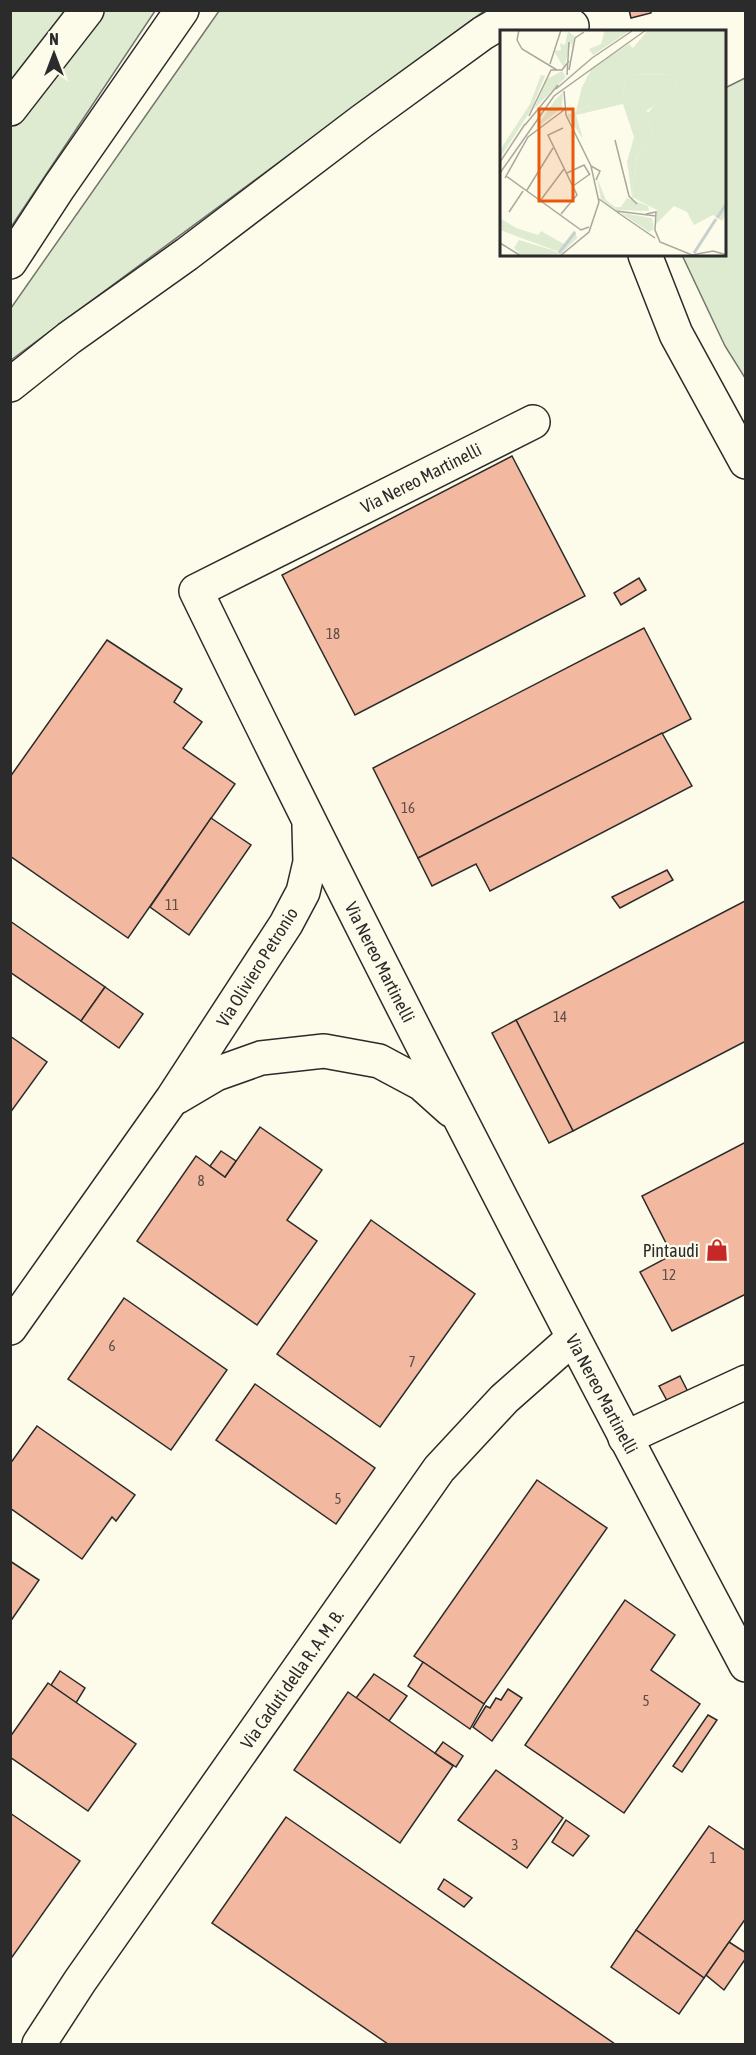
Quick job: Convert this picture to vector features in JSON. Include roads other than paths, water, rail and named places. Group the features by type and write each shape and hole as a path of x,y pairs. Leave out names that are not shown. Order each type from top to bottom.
{"main road":[{"path":"10,109 87,10"},
{"path":"10,262 59,187 182,10"},
{"path":"10,385 69,338 187,254 362,121 483,33 507,19 541,14 572,23"},
{"path":"645,256 676,334 746,462"},
{"name":"Via Nereo Martinelli","path":"533,422 196,591 309,824 573,1338 746,1665"},
{"name":"Via Oliviero Petronio","path":"10,1328 172,1099 286,924 303,892 310,862 309,824"},
{"name":"Via Oliviero Petronio","path":"172,1099 216,1074 261,1058 324,1051 379,1061 422,1084 461,1119"},
{"name":"Via Caduti della R. A. M. B.","path":"39,2044 80,1981 439,1469 504,1399 573,1338"},
{"path":"625,1438 742,1394"}],"place":[{"name":"Pintaudi","path":"717,1250"}]}
